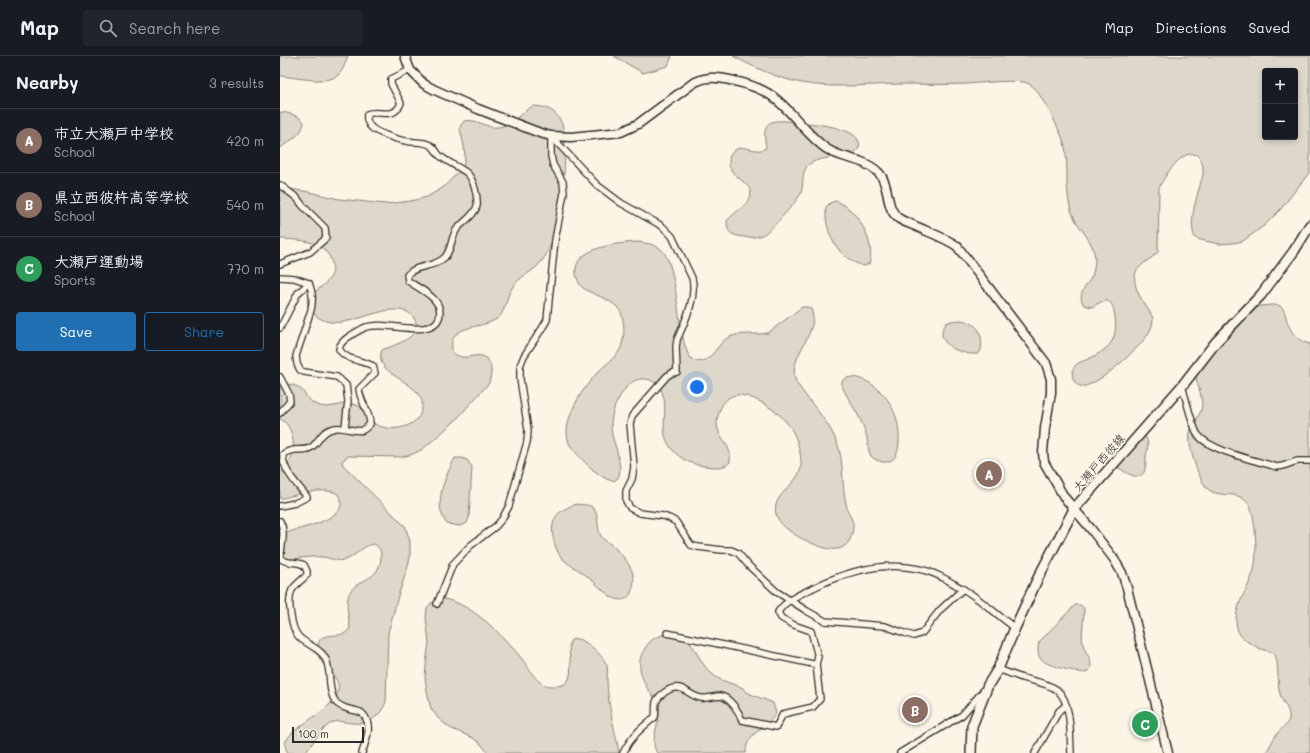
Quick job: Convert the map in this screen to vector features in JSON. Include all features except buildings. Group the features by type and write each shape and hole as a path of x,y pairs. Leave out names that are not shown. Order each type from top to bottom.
{"main road":[{"name":"大瀬戸西彼線","path":"971,753 972,726 988,685 998,670 1037,580 1074,509 1182,386 1216,342 1261,295 1294,251 1310,226"}],"street":[{"path":"405,56 410,70 424,84 478,109 551,136 571,137 621,132 638,124 700,79 721,78 762,90 772,96 815,140 828,150 839,155 861,161 871,166 880,174 886,186 892,212 899,219 947,240 957,246 1046,364 1051,379 1051,393 1042,452 1044,462 1064,497 1114,559 1122,573 1128,588 1168,753"},
{"path":"280,506 296,503 307,497 291,476 283,460 283,454 289,450 309,449 326,431 345,427 356,431 362,430 370,424 370,418 359,397 358,389 375,373 373,366 347,357 341,353 339,349 340,344 348,337 364,328 386,326 422,328 428,327 437,322 439,317 438,305 433,298 408,281 407,275 411,271 436,264 444,257 448,252 457,229 477,207 473,184 468,174 439,155 432,146 424,142 393,138 372,128 366,119 367,114 372,112 384,114 393,112 399,108 401,103 391,84 392,79 410,70"},
{"path":"551,136 597,185 621,203 662,226 672,236 692,278 694,286 693,296 677,340 677,372 667,376 632,416 630,424 634,467 632,479 626,490 626,501 630,508 640,513 670,518 676,522 691,545 738,552 749,566 777,592 825,621 885,626 914,636 922,634 940,610 963,589"},
{"path":"437,604 453,564 470,546 496,526 502,519 509,506 527,442 528,430 520,379 520,366 524,356 544,327 547,320 555,240 564,193 564,182 554,165 551,156 551,136"},
{"path":"280,185 298,198 303,206 325,228 326,237 310,252 280,264"},
{"path":"280,277 294,278 309,283"},
{"path":"309,283 313,295 313,304 296,356 296,364 300,370 304,372 337,378 346,385 348,390 348,401 345,427"},
{"path":"280,328 298,293 309,283"},
{"path":"280,376 289,394 290,401 280,413"},
{"path":"1182,386 1194,428 1198,436 1208,444 1228,453 1277,467 1297,461 1310,461"},
{"path":"280,521 283,527 284,537 280,551 281,559 284,561 300,563 304,565 307,570 307,575 296,586 290,596 293,626 299,637 323,654 328,668 331,692 336,704 361,712 366,720 369,728 362,753"},
{"path":"623,753 628,743 638,730 655,717 656,701 664,693 672,689 679,688 692,695 702,698 722,696 739,712 742,720 776,727 784,714 813,707 820,699 816,664 818,657 811,631 794,625 781,618 778,612 782,605 790,600 839,576 857,570 879,567 898,567 919,569 942,577 963,589 1015,628"},
{"path":"667,633 816,664"},
{"path":"998,670 1049,686 1058,691 1066,705 1070,720 1071,753"},
{"path":"900,753 962,715 988,685"},
{"path":"1035,753 1059,711 1066,705"}],"shaded area":[{"path":"280,56 348,56 338,75 327,80 319,80 280,76"},
{"path":"614,56 672,56 668,66 643,73"},
{"path":"733,56 1310,56 1310,170 1280,210 1265,225 1243,241 1219,244 1195,238 1193,231 1193,215 1203,174 1201,160 1198,156 1192,154 1187,155 1175,164 1159,188 1158,252 1136,271 1135,275 1135,283 1141,299 1153,319 1151,329 1137,348 1106,375 1086,386 1080,386 1073,379 1073,369 1078,363 1097,355 1110,344 1115,332 1115,317 1111,303 1105,301 1092,307 1084,305 1082,301 1081,297 1083,290 1093,272 1095,260 1094,252 1089,240 1072,213 1068,197 1066,155 1062,137 1049,110 1035,88 1030,84 1015,81 958,84 812,85 780,77 759,69"},
{"path":"533,106 547,108 560,119 562,124 564,133 565,159 563,190 559,217 549,249 544,258 538,266 515,284 508,295 501,315 491,322 459,332 454,337 452,343 453,353 462,357 481,356 488,360 491,369 489,383 455,421 423,449 402,457 348,456 342,461 343,465 405,526 410,541 410,557 407,570 388,633 386,702 381,712 373,719 364,723 334,722 322,731 304,753 288,753 285,744 288,737 326,708 335,697 338,688 337,681 318,655 318,645 323,637 342,634 347,632 350,628 347,607 349,594 357,585 368,579 377,571 380,565 381,552 374,544 366,546 345,560 339,561 326,557 318,557 280,561 280,535 329,518 338,512 341,507 341,501 339,495 333,492 325,491 315,491 280,499 280,474 291,458 293,442 291,431 280,419 280,382 298,387 314,404 322,407 346,404 359,406 372,422 385,428 400,428 413,423 421,412 422,402 418,393 392,374 385,367 381,359 382,350 400,343 412,335 416,325 411,314 402,310 388,310 345,322 334,322 324,320 310,310 307,299 330,278 333,271 332,262 327,253 316,244 280,239 280,188 304,191 339,199 386,204 411,201 427,197 444,187 463,167 465,159 464,146 460,129 464,121 474,121 494,127 503,126"},
{"path":"280,112 293,115 304,122 301,131 280,148"},
{"path":"774,121 788,121 839,128 855,136 859,142 859,148 855,152 848,155 821,159 807,166 804,172 802,190 799,197 766,233 759,236 750,237 741,237 732,234 727,227 727,221 746,204 751,192 746,184 730,168 730,156 734,151 741,148 762,150 766,148 765,129 767,126"},
{"path":"835,201 843,204 850,210 863,226 870,246 871,255 869,264 864,266 855,263 834,244 827,226 826,207"},
{"path":"638,242 658,247 667,259 676,291 684,344 689,355 695,361 709,358 722,342 730,337 741,334 768,333 802,307 808,307 811,309 813,317 812,326 796,361 794,370 795,378 799,387 822,416 838,444 841,457 846,504 853,523 852,536 845,546 841,548 828,549 819,546 800,538 780,522 776,515 775,508 780,496 800,471 801,465 798,445 792,430 783,418 772,409 747,396 735,395 730,397 719,411 717,423 719,434 728,447 730,456 730,462 722,467 711,467 691,463 685,460 670,447 665,435 664,397 660,388 656,384 646,379 637,380 629,384 615,405 613,411 611,428 618,453 620,468 620,473 616,480 610,480 602,476 585,463 572,448 567,434 568,425 575,404 593,377 619,352 624,335 623,320 618,308 580,285 576,274 577,265 581,258 598,248 609,245"},
{"path":"1278,305 1281,307 1285,313 1291,330 1297,338 1310,344 1310,753 1265,753 1276,735 1287,724 1289,713 1280,694 1275,655 1246,641 1240,635 1237,628 1236,620 1239,605 1252,577 1255,565 1255,534 1251,509 1246,501 1240,497 1212,492 1206,487 1194,461 1189,438 1190,432 1202,405 1195,372 1245,312 1261,306"},
{"path":"961,320 972,324 976,327 980,334 981,351 977,354 960,352 949,346 943,338 942,331 946,323"},
{"path":"853,377 865,380 877,388 886,397 894,412 897,420 899,440 897,453 894,459 889,462 882,462 872,457 870,454 863,424 842,386 842,381 846,378"},
{"path":"1136,433 1145,435 1148,443 1145,469 1142,475 1139,476 1125,472 1119,468 1117,463 1120,448"},
{"path":"455,458 467,460 472,467 469,518 467,523 460,526 447,524 443,516 440,500 444,482"},
{"path":"577,504 589,505 592,507 596,513 601,536 618,551 632,570 634,581 633,587 628,597 623,600 611,597 585,574 564,560 558,552 553,536 553,524 558,514"},
{"path":"444,599 466,607 477,614 515,650 531,672 544,685 556,686 564,684 569,679 571,672 569,648 570,642 573,639 582,641 593,648 607,666 609,702 619,753 488,753 481,744 473,738 450,728 439,719 431,709 425,677 429,643 426,618 427,608 431,603"},
{"path":"1075,605 1080,605 1084,608 1082,641 1091,664 1089,671 1085,673 1048,664 1040,658 1038,652 1039,642"},
{"path":"663,635 674,635 683,638 689,642 706,667 716,677 773,703 776,713 768,723 749,740 746,753 657,753 654,737 659,710 640,671 640,660 641,655 650,642"}],"place":[{"name":"市立大瀬戸中学校","path":"989,474"},
{"name":"県立西彼杵高等学校","path":"915,710"},
{"name":"大瀬戸運動場","path":"1145,724"}]}
